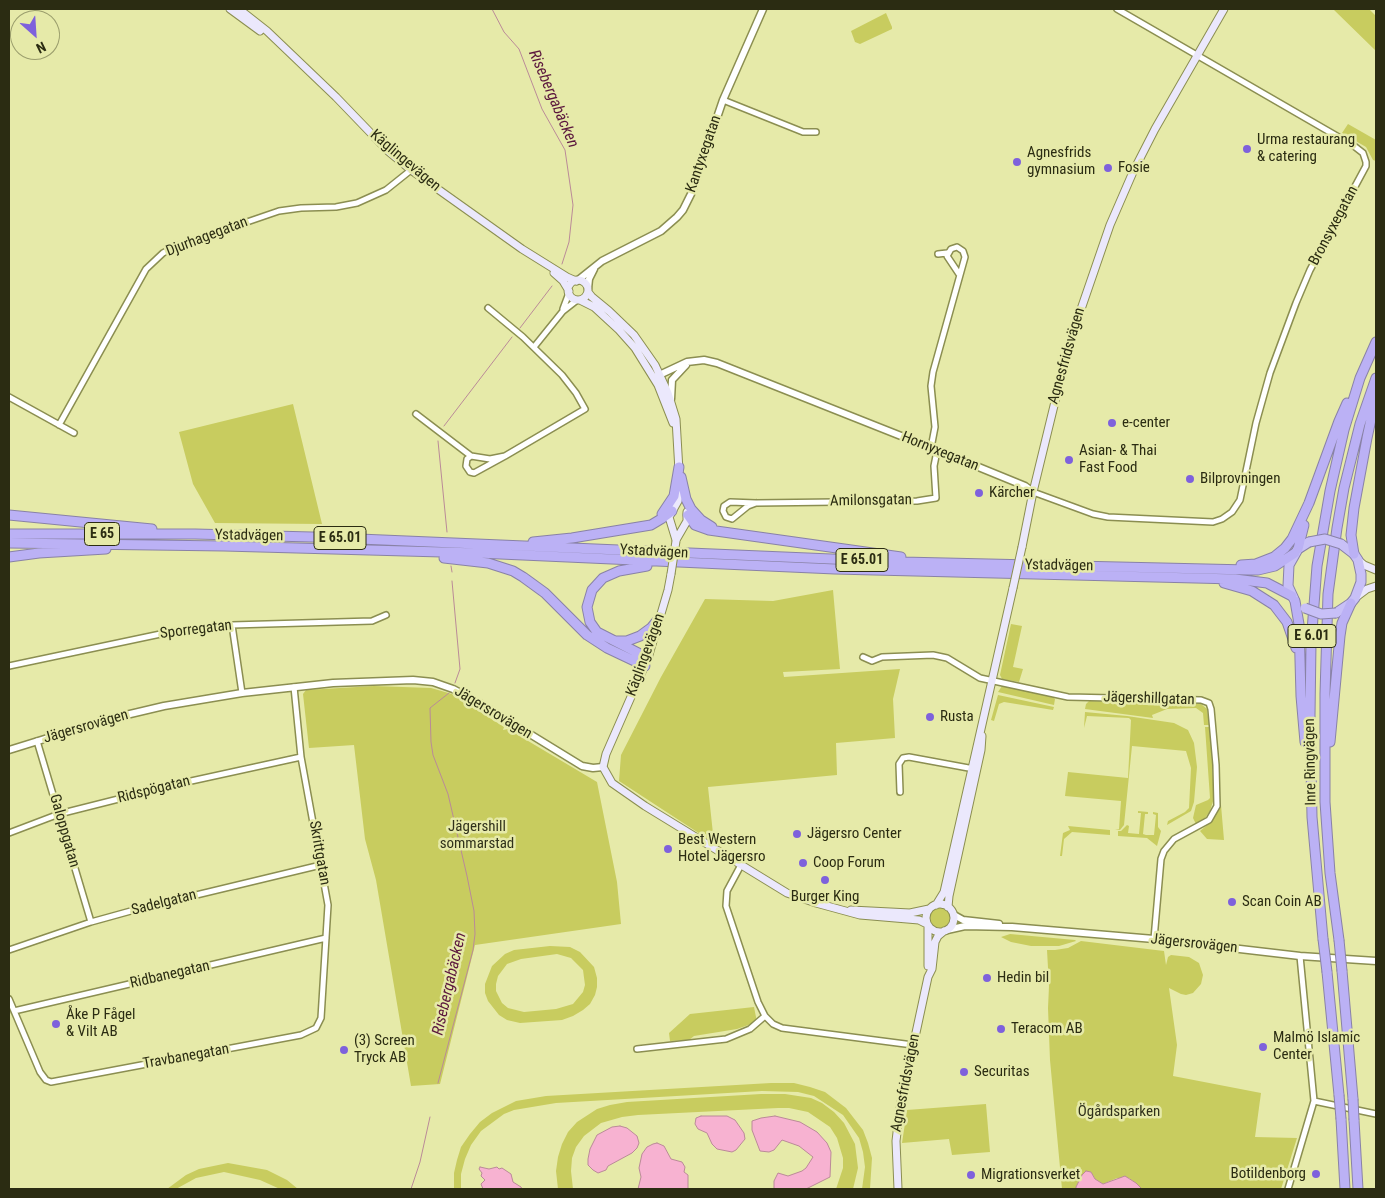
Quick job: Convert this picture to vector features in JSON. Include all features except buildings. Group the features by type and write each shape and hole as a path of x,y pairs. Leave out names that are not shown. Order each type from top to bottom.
{"highway":[{"name":"Inre Ringvägen","path":"1344,1189 1341,1119 1312,817 1310,674 1317,566 1330,491 1344,430 1360,378 1376,342"},
{"path":"1209,569 1256,564 1280,552 1289,543 1296,534 1339,421 1360,378"},
{"name":"Inre Ringvägen","path":"1358,1189 1342,971 1330,873 1326,802 1325,694 1328,594 1331,567 1344,488 1360,424 1376,378"},
{"path":"1326,802 1340,636 1342,624 1353,601 1361,574 1350,535 1376,396"},
{"path":"633,527 653,521 668,508 674,496 679,467"},
{"path":"679,467 684,492 691,509 700,520 721,532"},
{"path":"1301,686 1299,624 1294,599 1288,586 1288,572 1297,551 1309,503"},
{"path":"458,542 544,542 655,523 672,510"},
{"path":"9,515 195,534"},
{"path":"688,515 693,523 700,527 721,532 956,563"},
{"name":"Ystadvägen","path":"9,534 195,534 458,542 514,547 956,563 1249,570 1266,569 1275,566 1297,551"},
{"path":"1297,551 1309,542 1325,539 1341,544 1356,557"},
{"name":"Ystadvägen","path":"9,543 478,553 711,564 1006,574 1204,578 1262,581 1275,586 1294,599"},
{"path":"9,557 59,551 174,548 186,546"},
{"path":"367,550 379,554 471,560 488,563 512,571 532,582 546,593 587,635 608,648 646,662"},
{"path":"646,662 597,632 588,617 587,607 592,590 603,578 631,568 711,564"},
{"path":"1204,578 1234,584 1252,591 1268,600 1278,609 1287,622 1295,641 1301,686 1312,817"},
{"path":"1294,599 1305,608 1321,614 1336,613 1353,601"},
{"path":"613,641 627,641 640,636 651,628 660,617"}],"main road":[{"name":"Käglingevägen","path":"230,9 299,62"},
{"name":"Käglingevägen","path":"240,9 336,96 388,150 411,170 522,249 563,281 569,292"},
{"name":"Agnesfridsvägen","path":"933,907 944,892 974,770 981,750 982,728 1022,547 1032,492 1069,344 1110,225 1147,144 1224,9"},
{"name":"Käglingevägen","path":"522,249 566,277 577,281"},
{"path":"577,281 583,282 588,290 584,298 578,300 572,298 569,292 570,285 577,281"},
{"name":"Käglingevägen","path":"588,290 592,297 634,335 649,356 658,378 678,443"},
{"name":"Käglingevägen","path":"578,300 594,307 620,330 658,378 672,405 676,419 680,484 678,501 669,519 676,540"},
{"name":"Käglingevägen","path":"603,767 606,754 646,662 671,574 676,540 687,521 688,515 680,484"},
{"path":"672,510 680,508 688,515"},
{"path":"1356,557 1364,565 1376,570"},
{"path":"1353,601 1367,589 1376,586"},
{"path":"603,767 615,786 787,893 816,903 846,911 878,918 919,920 937,932 946,931 953,924 954,915 944,904 910,913 846,911"},
{"name":"Agnesfridsvägen","path":"948,907 974,770"},
{"path":"928,925 926,916 933,907"},
{"name":"Agnesfridsvägen","path":"928,925 928,977"},
{"name":"Agnesfridsvägen","path":"898,1189 895,1165 897,1123 933,961 935,942 938,936 946,931"}],"street":[{"name":"Kantyxegatan","path":"577,281 602,261 661,231 683,210 691,194 723,100 763,9"},
{"name":"Bronsyxegatan","path":"1117,9 1354,146 1361,151 1366,162 1364,171 1310,270 1293,311 1269,378 1256,423 1240,500 1232,512"},
{"path":"723,100 803,132 816,132"},
{"name":"Djurhagegatan","path":"59,425 146,269 162,253 174,247 279,211 336,207 357,203 386,190 411,170"},
{"path":"934,449 935,427 931,386 933,372 964,261 963,251 957,247 947,253 938,254"},
{"path":"947,253 949,261 959,274"},
{"path":"588,290 591,274 602,261"},
{"path":"563,311 569,292"},
{"path":"534,347 563,311 578,300"},
{"path":"471,456 465,464 468,471 472,473 477,472 585,409 570,384 534,347 488,308"},
{"name":"Hornyxegatan","path":"658,378 680,365 693,361 704,360 717,363 1026,486 1032,492 1087,512 1108,517 1213,522 1222,519 1232,512"},
{"path":"672,405 672,380 679,371 693,361"},
{"path":"658,378 679,371"},
{"path":"9,397 74,433"},
{"path":"416,414 471,456 490,459 505,456"},
{"name":"Amilonsgatan","path":"756,503 748,506 732,519 726,517 723,511 724,506 730,502 917,501 936,498 934,449"},
{"name":"Sporregatan","path":"9,666 170,632 232,625 372,621 386,615"},
{"path":"232,625 242,693"},
{"name":"Jägershillgatan","path":"863,657 872,660 882,657 933,655 947,658 980,678 1068,696 1201,700 1210,705 1217,773 1218,806 1209,820 1174,839 1164,850 1161,859 1154,939"},
{"name":"Jägersrovägen","path":"9,750 141,711 242,693 294,686 373,680 413,680 433,682 453,689 468,696 582,766 603,767"},
{"name":"Skrittgatan","path":"294,686 301,757 328,905 320,1021"},
{"name":"Galoppgatan","path":"37,741 91,922"},
{"name":"Ridspögatan","path":"9,833 59,814 182,783 301,757"},
{"path":"900,792 900,761 903,758 909,757 974,770"},
{"name":"Sadelgatan","path":"9,950 91,922 138,909 321,865"},
{"path":"741,865 729,886 726,895 726,906 758,1002 765,1016 773,1024 782,1028 913,1045"},
{"name":"Jägersrovägen","path":"954,915 964,920 996,923 1012,927"},
{"name":"Jägersrovägen","path":"946,931 965,926 1012,927 1154,939 1300,956 1376,961"},
{"name":"Ridbanegatan","path":"14,1011 326,938"},
{"path":"1288,1189 1314,1101 1300,956"},
{"path":"9,999 14,1011"},
{"name":"Travbanegatan","path":"14,1011 40,1072 46,1080 56,1082 301,1035 313,1031 320,1021"},
{"path":"637,1049 726,1039 750,1029 765,1016"},
{"path":"1314,1101 1376,1114"}],"green space":[{"path":"1333,9 1369,9 1376,16 1376,51"},
{"path":"886,13 892,29 860,44 855,42 851,31"},
{"path":"1348,124 1376,140 1376,161 1373,160 1366,147 1342,133"},
{"path":"293,404 322,524 215,523 193,484 179,432"},
{"path":"833,590 840,669 783,672 784,677 900,669 893,699 895,738 836,743 837,775 708,787 714,843 619,781 621,755 661,677 705,599 773,601"},
{"path":"1011,624 1022,626 1013,667 1023,669 1019,682 1002,679 1000,675"},
{"name":"Jägershill sommarstad","path":"374,686 431,688 452,694 504,727 503,730 508,729 597,782 617,882 621,924 475,945 440,1084 411,1086 376,880 365,839 354,745 309,748 303,694 306,690"},
{"path":"1002,686 1053,697 1055,699 1054,705 998,692"},
{"path":"998,695 1054,707 1053,710 1004,702 999,704 994,721 991,720"},
{"path":"1089,701 1201,704 1207,709 1209,725 1204,725 1203,713 1196,708 1167,709 1152,715 1153,718 1085,709"},
{"path":"1085,712 1174,723 1188,730 1194,743 1197,767 1194,802 1191,811 1167,825 1168,821 1189,808 1191,768 1186,751 1132,746 1124,825 1120,830 1115,829 1119,829 1121,801 1065,796 1068,772 1128,778 1131,720 1129,718 1087,716 1084,728"},
{"path":"1205,727 1210,727 1214,798 1210,811 1205,818 1196,824 1193,818 1196,805 1210,798"},
{"path":"1221,805 1224,840 1207,839 1200,831 1211,822"},
{"path":"1138,811 1148,812 1148,814 1145,814 1143,834 1146,835 1154,835 1156,815 1153,812 1158,813 1158,827 1161,831 1157,846 1147,838 1118,836 1118,831 1121,831 1127,825 1129,826 1128,833 1139,834 1141,813 1138,813"},
{"path":"1068,826 1110,830 1110,835 1072,832 1064,839 1062,856 1060,856 1063,833 1070,830"},
{"path":"940,908 947,911 950,918 947,925 940,928 933,925 930,918 933,911"},
{"path":"1010,934 1076,941 1059,946 1031,946 1011,942 1001,937"},
{"name":"Ögårdsparken","path":"1081,941 1164,951 1166,965 1168,957 1171,955 1189,957 1199,963 1203,975 1201,984 1193,993 1181,994 1169,988 1177,1045 1173,1076 1261,1093 1255,1137 1297,1138 1281,1189 1142,1189 1129,1178 1117,1178 1103,1184 1095,1179 1091,1172 1082,1175 1076,1189 1062,1189 1050,1060 1047,950 1068,948"},
{"path":"550,946 570,947 580,952 594,967 597,978 595,995 590,1004 573,1016 562,1020 520,1023 507,1020 499,1015 488,1001 485,993 485,984 492,966 505,954 514,950","holes":["557,954 571,958 583,970 585,985 583,992 573,1004 556,1009 524,1012 508,1008 502,1003 496,991 496,984 498,976 507,964 521,959"]},
{"path":"754,1007 757,1022 737,1029 694,1036 689,1040 670,1041 669,1033 690,1014"},
{"path":"794,1083 825,1092 846,1108 863,1130 868,1143 872,1158 870,1189 862,1189 865,1167 863,1152 859,1138 843,1115 814,1096 798,1092 762,1091 556,1103 514,1110 504,1114 481,1131 471,1145 465,1159 461,1174 461,1189 454,1189 454,1173 457,1160 461,1147 470,1134 480,1122 492,1113 516,1101 546,1096"},
{"path":"785,1094 811,1098 834,1112 844,1123 855,1144 858,1168 853,1189 836,1189 843,1168 843,1158 837,1138 830,1127 808,1112 778,1108 638,1115 601,1123 584,1136 576,1147 572,1158 571,1171 573,1189 558,1189 556,1171 562,1144 568,1132 577,1122 597,1109 627,1102"},
{"path":"986,1104 990,1152 952,1155 949,1139 902,1143 907,1110"},
{"path":"228,1163 267,1170 287,1180 298,1189 280,1189 260,1180 224,1172 196,1178 176,1189 167,1189 186,1175 199,1169"}],"shaded area":[{"path":"701,1116 727,1116 735,1120 744,1133 745,1139 732,1152 717,1149 712,1144 707,1133 698,1129 695,1124 696,1118"},
{"path":"775,1116 800,1122 817,1132 827,1143 831,1152 830,1177 806,1189 774,1189 774,1181 778,1173 788,1176 802,1171 813,1157 799,1146 782,1140 774,1150 769,1152 760,1151 752,1130 752,1121"},
{"path":"620,1126 627,1128 637,1136 639,1143 637,1148 632,1153 608,1166 606,1170 598,1173 588,1165 590,1149 597,1135 612,1127"},
{"path":"657,1143 664,1146 671,1159 682,1162 685,1167 684,1172 688,1175 688,1189 638,1189 641,1177 639,1168 642,1154 647,1147"},
{"path":"480,1167 489,1169 502,1168 511,1174 513,1182 522,1189 483,1189 481,1184 485,1180 481,1176"},
{"path":"1086,1171 1091,1172 1095,1179 1103,1184 1125,1176 1142,1189 1076,1189 1082,1175"}],"waterway":[{"name":"Risebergabäcken","path":"492,9 504,32 519,49 542,109 565,150 573,205 569,242 562,264"},
{"name":"Risebergabäcken","path":"520,328 552,286"},
{"name":"Risebergabäcken","path":"444,426 512,337"},
{"name":"Risebergabäcken","path":"438,441 447,532"},
{"name":"Risebergabäcken","path":"451,566 452,572"},
{"name":"Risebergabäcken","path":"452,581 460,669 455,683"},
{"name":"Risebergabäcken","path":"438,1083 473,950 475,934 474,911 467,876 448,794 433,755 431,742 430,708 449,693"},
{"name":"Risebergabäcken","path":"411,1189 420,1162 430,1117"}],"place":[{"name":"Urma restaurang & catering","path":"1247,149"},
{"name":"Agnesfrids gymnasium","path":"1017,162"},
{"name":"Fosie","path":"1108,168"},
{"name":"e-center","path":"1112,423"},
{"name":"Asian- & Thai Fast Food","path":"1069,460"},
{"name":"Bilprovningen","path":"1190,479"},
{"name":"Kärcher","path":"979,493"},
{"name":"Rusta","path":"930,717"},
{"name":"Jägersro Center","path":"797,834"},
{"name":"Best Western Hotel Jägersro","path":"668,849"},
{"name":"Coop Forum","path":"803,863"},
{"name":"Burger King","path":"825,880"},
{"name":"Scan Coin AB","path":"1232,902"},
{"name":"Hedin bil","path":"987,978"},
{"name":"Åke P Fågel & Vilt AB","path":"56,1024"},
{"name":"Teracom AB","path":"1001,1029"},
{"name":"Malmö Islamic Center","path":"1263,1047"},
{"name":"(3) Screen Tryck AB","path":"344,1050"},
{"name":"Securitas","path":"964,1072"},
{"name":"Botildenborg","path":"1316,1174"},
{"name":"Migrationsverket","path":"971,1175"}]}
